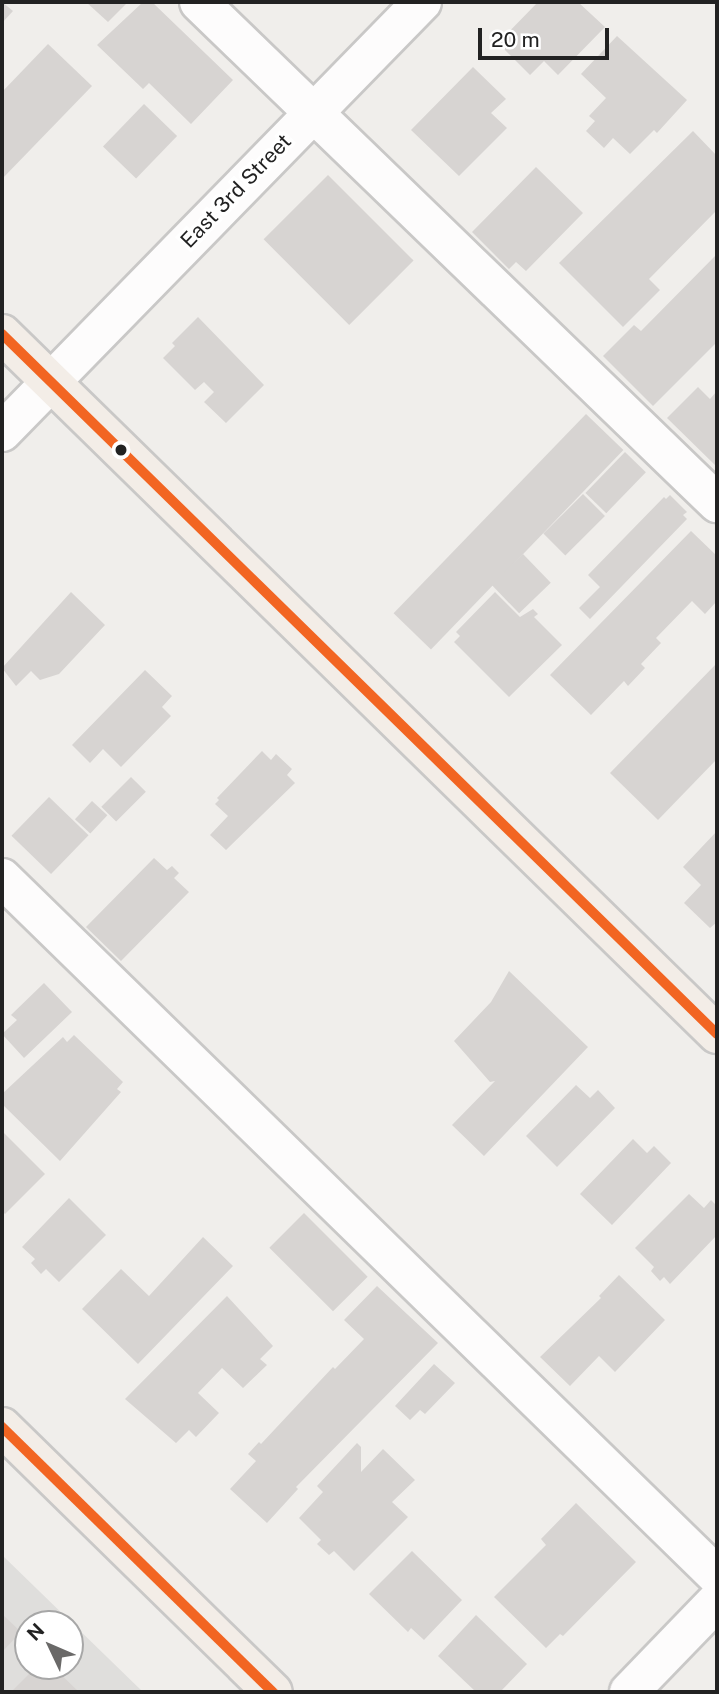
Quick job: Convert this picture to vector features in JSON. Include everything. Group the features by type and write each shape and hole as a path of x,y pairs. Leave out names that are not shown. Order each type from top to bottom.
{"main road":[{"path":"2,334 717,1034"},
{"path":"2,1427 273,1692"}],"street":[{"path":"199,2 717,503"},
{"name":"East 3rd Street","path":"2,432 422,2"},
{"path":"2,878 717,1576"},
{"path":"629,1692 717,1601"}],"shaded area":[{"path":"2,1555 59,1610 14,1610 14,1680 84,1680 84,1635 143,1692 2,1692"}],"building":[{"path":"2,2 13,11 2,23"},
{"path":"86,2 128,2 108,22"},
{"path":"143,2 152,2 233,80 191,124 149,83 143,89 97,45"},
{"path":"538,2 578,2 605,27 558,75 544,61 530,75 498,43"},
{"path":"617,36 687,100 657,133 654,130 630,154 613,138 604,148 586,131 595,121 589,116 606,98 581,74"},
{"path":"48,44 92,86 2,179 2,92"},
{"path":"473,67 506,99 491,113 507,128 459,176 411,130"},
{"path":"144,104 177,136 136,178 103,146"},
{"path":"693,131 717,156 717,210 649,279 660,290 623,327 559,263"},
{"path":"536,167 583,213 526,271 516,262 509,269 472,232"},
{"path":"328,175 414,261 349,325 264,239"},
{"path":"717,254 717,342 653,406 603,356 634,325 641,331"},
{"path":"198,317 264,385 226,423 204,402 214,392 204,382 195,390 163,358 175,346 172,343"},
{"path":"698,387 710,399 717,391 717,467 667,418"},
{"path":"586,414 623,450 431,649 394,613"},
{"path":"625,452 646,472 606,513 585,493"},
{"path":"583,494 605,516 565,556 543,534"},
{"path":"670,495 687,512 683,515 687,519 590,619 579,608 600,587 588,575 664,497 666,499"},
{"path":"691,531 717,556 717,601 705,614 692,601 656,638 661,643 641,664 645,668 628,686 624,681 591,715 550,675"},
{"path":"523,554 551,583 519,613 491,585"},
{"path":"71,592 105,625 59,674 40,680 31,671 16,686 2,668"},
{"path":"495,592 520,617 533,609 538,614 534,617 562,645 509,697 454,642 460,636 456,632"},
{"path":"717,663 717,759 658,820 610,773"},
{"path":"145,670 172,696 162,707 171,716 121,767 103,749 90,763 72,745"},
{"path":"262,751 271,760 276,754 292,769 287,775 295,783 226,850 210,835 228,816 215,804 219,800 217,798"},
{"path":"131,777 146,792 116,822 101,807"},
{"path":"49,797 89,835 51,874 11,836"},
{"path":"92,801 107,815 90,834 75,819"},
{"path":"717,831 717,922 710,928 684,903 701,885 683,867"},
{"path":"154,858 167,870 172,866 179,873 174,878 189,892 121,961 86,927"},
{"path":"509,971 588,1047 484,1156 452,1125 495,1081 490,1082 454,1041 491,1002"},
{"path":"44,983 72,1012 24,1058 2,1034 17,1020 11,1015"},
{"path":"74,1035 123,1082 117,1089 121,1092 60,1161 2,1104 2,1094 63,1037 67,1042"},
{"path":"576,1085 590,1098 598,1090 615,1108 557,1167 526,1136"},
{"path":"2,1131 45,1174 5,1214 2,1211"},
{"path":"633,1139 647,1153 654,1146 671,1163 612,1225 580,1194"},
{"path":"689,1194 704,1208 711,1200 717,1206 717,1235 670,1284 664,1277 660,1281 651,1271 654,1267 635,1248"},
{"path":"69,1198 106,1235 59,1282 46,1269 41,1274 31,1263 35,1259 22,1247"},
{"path":"304,1213 368,1277 333,1311 269,1248"},
{"path":"203,1237 233,1266 138,1364 82,1309 121,1269 149,1296"},
{"path":"619,1275 665,1320 615,1372 599,1356 570,1386 540,1357 601,1298 599,1296"},
{"path":"377,1286 438,1343 296,1487 298,1489 267,1523 230,1489 256,1461 248,1454 364,1339 344,1320"},
{"path":"227,1296 273,1346 260,1359 267,1365 243,1388 222,1368 198,1393 219,1413 196,1437 189,1430 176,1443 125,1399"},
{"path":"434,1364 455,1383 425,1414 420,1410 410,1420 395,1406"},
{"path":"357,1443 361,1447 361,1472 383,1449 415,1480 392,1502 408,1517 354,1571 334,1551 329,1555 317,1544 321,1540 299,1518 323,1492 317,1486"},
{"path":"576,1503 636,1562 563,1636 560,1634 546,1648 494,1597 546,1545 541,1539"},
{"path":"412,1551 462,1600 424,1640 411,1628 408,1632 369,1594"},
{"path":"2,1614 14,1625 14,1639 2,1652"},
{"path":"476,1615 527,1664 500,1692 476,1692 438,1656"},
{"path":"23,1680 67,1680 79,1692 11,1692"}],"transit line":[{"path":"2,334 717,1034"},
{"path":"2,1427 273,1692"}]}
